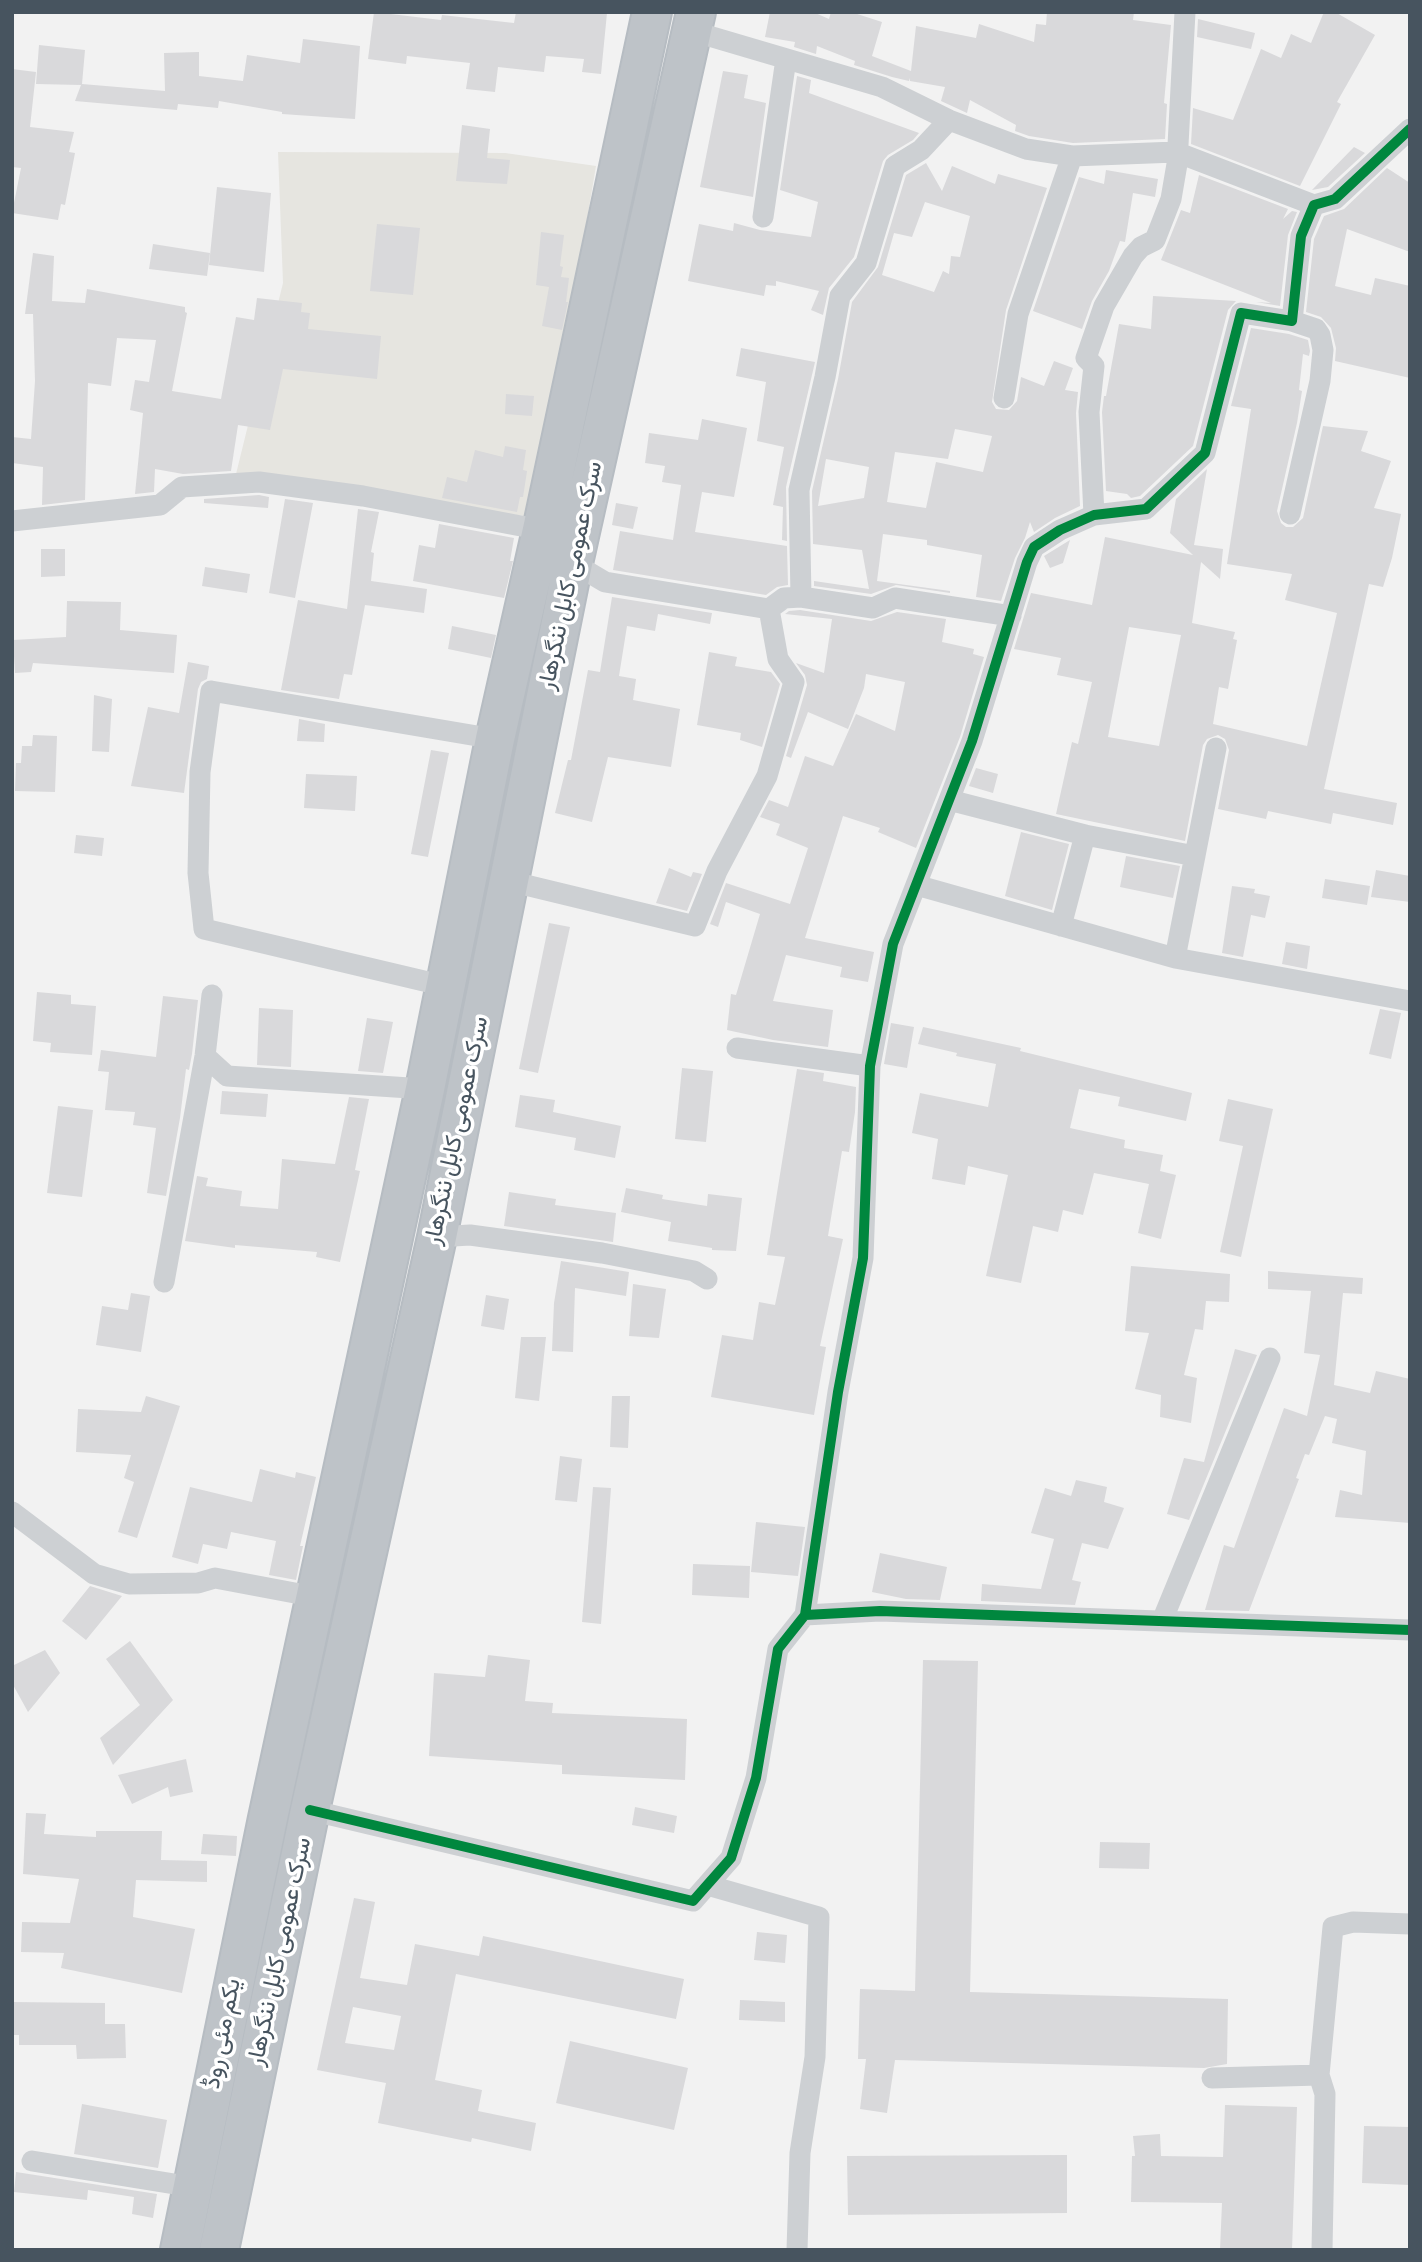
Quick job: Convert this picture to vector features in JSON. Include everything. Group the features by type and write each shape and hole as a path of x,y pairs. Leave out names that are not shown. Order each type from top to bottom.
{"highway":[{"name":"سرک عمومی کابل ننگرهار","path":"268,1818 425,1089 495,739 652,12"},
{"name":"سرک عمومی کابل ننگرهار","path":"219,2250 310,1810 437,1237 573,563 694,22"},
{"name":"یکم مئی روڈ","path":"180,2250 268,1818"}],"street":[{"path":"1094,515 1090,412 1094,366 1086,358 1104,306 1133,256 1141,247 1156,240 1171,199 1177,164 1185,12"},
{"path":"694,22 786,59 882,87 949,120 1026,149 1072,156 1176,152 1314,205 1335,199 1410,130"},
{"path":"763,218 786,59"},
{"path":"801,597 799,490 840,296 866,263 895,166 921,150 949,120"},
{"path":"1004,398 1018,314 1072,156"},
{"path":"1292,321 1301,236 1314,205"},
{"path":"310,1810 693,1900 731,1858 756,1778 778,1649 805,1615 838,1392 863,1258 870,1066 893,944 972,741 1027,562 1034,547 1060,530 1094,515 1146,509 1205,453 1241,313 1292,321 1316,329 1320,335 1323,350 1320,381 1290,514"},
{"path":"12,521 160,505 182,487 259,482 363,496 542,530"},
{"path":"573,563 605,582 769,609 784,598 801,597 873,608 895,598 1011,616"},
{"path":"509,881 695,926 717,871 767,776 794,682 778,659 769,609"},
{"path":"445,986 204,929 198,873 200,772 212,691 495,739"},
{"path":"1175,958 1216,748"},
{"path":"949,800 1085,835 1195,856"},
{"path":"1061,926 1085,835"},
{"path":"916,885 1175,958 1410,1001"},
{"path":"164,1282 205,1056 212,995"},
{"path":"737,1048 870,1066"},
{"path":"205,1056 227,1076 425,1089"},
{"path":"437,1237 470,1235 602,1253 694,1272 707,1279"},
{"path":"1162,1621 1270,1358"},
{"path":"12,1512 94,1574 130,1584 198,1583 215,1578 316,1597"},
{"path":"805,1615 880,1611 1410,1630"},
{"path":"707,1885 819,1917 815,2057 800,2153 797,2250"},
{"path":"1322,2250 1325,2094 1319,2075 1333,1927 1353,1922 1410,1924"},
{"path":"1213,2078 1319,2075"},
{"path":"32,2161 193,2187"}],"shaded area":[{"path":"278,152 505,153 596,166 537,518 236,474 283,283"}],"building":[{"path":"374,12 441,20 442,15 514,23 516,12 607,13 601,74 582,72 584,59 546,56 544,72 498,67 495,92 466,89 470,63 407,56 406,64 368,59"},
{"path":"770,12 813,12 829,19 831,12 851,12 882,22 872,56 911,71 916,26 976,38 979,24 1034,42 1036,24 1046,25 1047,12 1134,12 1133,20 1171,25 1164,103 1167,104 1165,139 1073,143 1029,136 1015,131 1016,125 970,100 967,113 941,101 945,87 910,81 910,78 909,81 892,77 854,65 855,61 817,46 816,54 794,47 795,42 765,37"},
{"path":"1324,12 1335,12 1375,35 1337,102 1341,104 1300,186 1191,144 1193,108 1233,120 1261,49 1281,58 1291,34 1311,43"},
{"path":"1198,19 1255,33 1251,49 1197,37"},
{"path":"303,39 360,46 355,119 282,114 219,101 218,108 178,104 177,110 75,101 81,85 36,84 39,45 85,50 82,84 165,91 164,53 199,52 199,76 243,81 247,55 300,63"},
{"path":"12,69 36,72 30,127 74,132 69,152 75,153 65,205 61,204 58,220 12,213 21,168 12,167"},
{"path":"723,71 748,75 744,98 766,103 753,197 700,187"},
{"path":"797,76 811,80 809,93 919,133 883,161 854,257 829,288 823,315 811,310 819,291 776,281 776,286 766,285 764,296 688,281 699,224 733,231 734,223 760,230 811,237 818,202 780,190"},
{"path":"462,125 490,129 487,158 510,160 507,184 456,181"},
{"path":"1354,147 1365,153 1328,187 1312,190"},
{"path":"926,163 942,191 952,166 995,184 998,174 1047,188 1006,310 992,402 996,409 1009,410 1017,401 1021,377 1044,386 1054,361 1073,368 1065,390 1078,392 1076,413 1080,506 1034,532 1030,522 1001,601 976,597 982,555 927,545 927,540 883,534 877,581 950,593 896,585 871,594 814,586 814,581 869,589 862,550 813,544 812,491 838,379 852,302 878,267 906,175","holes":["925,202 970,216 960,257 951,256 949,274 943,271 934,292 882,275 894,233 912,237","955,429 992,436 983,472 936,462 926,508 887,502 895,452 948,459","826,459 869,467 864,498 818,506"]},
{"path":"1387,168 1410,183 1410,252 1347,229 1335,286 1371,295 1375,278 1410,286 1410,378 1335,361 1336,348 1331,328 1321,317 1306,312 1314,239 1324,216 1344,209"},
{"path":"1106,170 1158,179 1155,197 1133,193 1125,242 1120,241 1082,329 1033,311 1079,177 1104,184"},
{"path":"1199,175 1288,209 1283,219 1292,211 1297,212 1288,235 1280,306 1256,302 1271,303 1161,260 1181,210 1190,213"},
{"path":"217,187 271,193 264,272 209,265"},
{"path":"377,224 420,228 413,295 370,291"},
{"path":"541,232 564,235 561,277 569,278 568,302 562,330 542,326 549,287 536,285"},
{"path":"153,244 210,253 207,276 149,269"},
{"path":"33,253 54,256 52,301 85,303 87,289 185,307 187,313 172,391 221,399 236,317 254,320 257,298 302,303 301,312 310,313 308,329 381,336 377,379 283,369 270,430 238,425 231,471 183,474 155,469 154,492 135,494 143,413 130,410 135,380 149,382 156,340 117,338 111,386 88,383 85,500 42,505 43,467 12,463 12,437 31,439 35,381 33,314 25,314"},
{"path":"1153,296 1236,301 1228,310 1193,446 1140,496 1131,498 1127,494 1106,491 1102,412 1119,324 1151,329"},
{"path":"1251,328 1308,340 1310,351 1309,356 1303,354 1299,390 1302,391 1297,423 1277,511 1281,523 1286,527 1293,527 1303,518 1323,426 1368,431 1361,451 1391,461 1374,508 1401,514 1383,587 1369,584 1324,789 1397,803 1393,825 1333,813 1331,824 1268,811 1266,819 1218,809 1229,750 1225,739 1218,735 1207,739 1203,745 1185,841 1056,814 1072,742 1078,744 1092,682 1057,675 1061,658 1014,649 1031,593 1092,605 1105,537 1193,555 1170,533 1176,499 1207,469 1194,545 1223,549 1220,579 1201,562 1192,623 1235,632 1233,639 1237,640 1228,689 1219,687 1213,724 1307,746 1337,613 1285,600 1292,574 1227,564 1251,409 1231,406","holes":["1129,627 1181,635 1159,746 1108,737"]},
{"path":"741,348 815,362 786,487 787,541 782,540 783,507 773,505 784,447 757,441 766,382 736,376"},
{"path":"506,394 534,396 532,416 505,414"},
{"path":"702,419 747,428 734,497 702,492 695,532 787,546 788,585 777,587 766,595 613,570 620,531 673,540 681,485 662,482 665,466 645,463 649,433 698,440"},
{"path":"505,446 526,450 523,470 527,471 523,497 520,497 517,512 442,498 447,477 467,482 475,450 503,457"},
{"path":"259,495 269,497 268,508 204,503 204,499"},
{"path":"285,499 313,503 295,598 269,593"},
{"path":"616,503 638,507 633,529 612,525"},
{"path":"358,509 379,512 371,552 374,553 371,581 427,589 424,613 365,605 352,675 344,674 339,699 281,690 298,600 347,609"},
{"path":"439,524 514,538 510,561 513,561 504,598 413,581 419,545 435,548"},
{"path":"1070,540 1063,563 1050,568 1044,556"},
{"path":"41,549 65,549 65,576 41,577"},
{"path":"205,567 250,574 247,593 202,586"},
{"path":"612,597 712,613 710,624 658,614 655,631 627,626 619,676 636,679 633,700 680,709 671,767 608,757 592,822 555,813 568,760 571,760 588,670 600,672"},
{"path":"67,601 121,602 120,630 177,635 174,673 33,663 31,672 15,673 13,640 66,637"},
{"path":"800,610 871,621 897,612 946,619 942,642 974,649 973,654 984,657 960,737 916,848 878,832 880,828 843,816 805,938 874,952 868,982 840,977 842,967 786,955 773,1001 833,1010 828,1047 773,1040 727,1030 731,994 736,995 760,914 726,902 718,927 710,924 726,883 790,904 808,848 776,835 780,824 760,817 769,800 788,807 805,756 833,766 856,714 895,731 905,682 866,674 864,688 848,729 808,712 791,758 786,756 807,685 805,675 796,663 824,673 832,619 785,614"},
{"path":"452,626 496,635 491,658 448,649"},
{"path":"709,652 737,657 735,666 771,672 780,684 762,747 740,740 741,733 697,725"},
{"path":"188,662 209,666 207,679 201,682 198,689 184,793 131,786 148,707 179,713"},
{"path":"94,695 112,699 109,752 92,751"},
{"path":"299,719 325,724 324,742 297,741"},
{"path":"33,735 57,736 55,792 15,791 16,763 21,763 22,746 32,746"},
{"path":"431,750 449,753 428,857 411,854"},
{"path":"976,768 998,774 993,793 969,786"},
{"path":"306,774 357,776 355,811 304,808"},
{"path":"1021,832 1069,844 1052,910 1005,896"},
{"path":"76,835 104,838 102,856 74,853"},
{"path":"1126,856 1180,866 1173,898 1120,887"},
{"path":"669,868 691,877 693,872 702,874 687,911 656,903"},
{"path":"1376,870 1410,876 1410,902 1371,897"},
{"path":"1325,879 1370,886 1367,905 1322,898"},
{"path":"1232,886 1255,889 1254,893 1270,896 1265,918 1251,915 1243,957 1222,953"},
{"path":"549,923 570,927 538,1073 519,1069"},
{"path":"1286,942 1310,946 1307,969 1282,964"},
{"path":"37,992 71,995 71,1004 96,1006 92,1055 50,1052 51,1043 33,1041"},
{"path":"163,996 198,1000 192,1054 189,1070 186,1069 166,1196 147,1193 156,1128 133,1125 135,1112 105,1110 109,1072 98,1071 101,1050 156,1057"},
{"path":"259,1008 293,1010 291,1067 257,1065"},
{"path":"1380,1009 1401,1013 1391,1059 1369,1054"},
{"path":"367,1018 393,1022 383,1073 358,1071"},
{"path":"891,1023 914,1027 907,1068 884,1064"},
{"path":"923,1027 1021,1048 1020,1051 1192,1093 1186,1121 1118,1106 1120,1097 1079,1089 1070,1128 1125,1140 1124,1148 1163,1155 1160,1171 1176,1175 1161,1239 1138,1233 1149,1184 1094,1173 1083,1215 1063,1210 1058,1232 1033,1226 1021,1283 986,1276 1008,1175 968,1166 965,1185 932,1179 938,1139 912,1133 920,1093 988,1107 996,1064 956,1056 957,1053 918,1044"},
{"path":"682,1068 713,1071 706,1142 675,1139"},
{"path":"797,1069 824,1073 823,1081 856,1087 849,1152 842,1151 828,1236 843,1239 820,1346 826,1347 814,1415 711,1397 722,1335 753,1340 759,1302 775,1305 785,1257 767,1255"},
{"path":"222,1091 268,1094 266,1117 220,1114"},
{"path":"520,1095 555,1100 553,1112 621,1126 615,1158 574,1150 576,1138 515,1127"},
{"path":"349,1097 369,1099 355,1170 360,1171 340,1262 316,1257 317,1252 235,1245 235,1248 185,1241 197,1176 208,1178 206,1186 242,1191 240,1206 278,1209 282,1159 335,1164"},
{"path":"1228,1099 1273,1109 1241,1257 1220,1252 1243,1146 1219,1141"},
{"path":"58,1106 93,1110 82,1197 47,1193"},
{"path":"626,1188 663,1195 662,1199 707,1206 708,1194 742,1198 736,1251 712,1250 668,1241 671,1222 621,1212"},
{"path":"509,1192 556,1199 555,1205 616,1213 613,1242 504,1226"},
{"path":"561,1261 629,1272 626,1296 575,1288 573,1352 552,1351 554,1303"},
{"path":"1131,1266 1230,1274 1229,1302 1206,1301 1203,1330 1195,1329 1184,1375 1197,1378 1191,1423 1160,1417 1161,1395 1135,1389 1149,1333 1125,1331"},
{"path":"1268,1271 1363,1278 1362,1294 1343,1293 1334,1385 1370,1393 1376,1371 1410,1379 1410,1523 1335,1517 1340,1490 1362,1495 1366,1451 1332,1443 1337,1419 1325,1416 1309,1455 1305,1454 1296,1478 1299,1479 1249,1611 1205,1610 1224,1545 1234,1548 1284,1408 1307,1416 1320,1355 1304,1353 1311,1291 1268,1289"},
{"path":"633,1284 666,1289 659,1338 629,1336"},
{"path":"131,1293 150,1296 141,1352 96,1345 102,1306 128,1310"},
{"path":"486,1295 509,1299 504,1330 481,1326"},
{"path":"521,1337 546,1337 539,1401 515,1398"},
{"path":"1235,1349 1257,1355 1189,1520 1167,1514 1184,1458 1204,1462"},
{"path":"146,1396 180,1406 137,1538 118,1532 134,1482 124,1478 131,1455 76,1452 78,1409 141,1412"},
{"path":"612,1396 630,1396 628,1448 610,1447"},
{"path":"560,1456 582,1459 577,1502 555,1500"},
{"path":"260,1469 295,1478 296,1472 316,1477 300,1546 303,1546 296,1580 269,1575 276,1541 231,1532 227,1549 203,1544 198,1564 172,1557 190,1487 252,1502"},
{"path":"1076,1480 1107,1487 1104,1502 1124,1508 1108,1549 1082,1543 1072,1580 1081,1582 1075,1605 981,1601 982,1584 1041,1589 1054,1539 1031,1533 1045,1488 1071,1496"},
{"path":"593,1487 611,1488 601,1624 582,1622"},
{"path":"756,1522 805,1527 798,1576 751,1572"},
{"path":"880,1553 947,1567 940,1600 906,1599 872,1592"},
{"path":"693,1564 750,1566 749,1598 692,1595"},
{"path":"90,1586 122,1596 86,1640 62,1621"},
{"path":"130,1641 173,1700 113,1765 100,1738 140,1705 106,1659"},
{"path":"45,1650 60,1673 28,1712 12,1683 12,1666"},
{"path":"488,1655 530,1660 525,1701 553,1703 552,1713 687,1719 685,1780 562,1774 562,1765 429,1756 434,1673 485,1677"},
{"path":"923,1660 978,1661 970,1992 1228,1999 1227,2064 1204,2068 895,2060 887,2113 860,2109 866,2059 858,2059 860,1989 915,1991"},
{"path":"186,1759 193,1792 170,1797 168,1787 132,1804 118,1775"},
{"path":"635,1807 677,1816 674,1833 632,1825"},
{"path":"26,1813 46,1814 44,1834 96,1837 96,1831 162,1831 161,1860 207,1861 207,1882 136,1880 133,1917 195,1929 182,1993 61,1968 64,1953 21,1952 22,1922 70,1923 79,1879 23,1874"},
{"path":"203,1834 237,1836 236,1856 201,1854"},
{"path":"1100,1842 1150,1843 1149,1869 1099,1868"},
{"path":"354,1898 375,1902 360,1978 407,1985 415,1944 479,1956 483,1936 684,1979 676,2019 456,1974 435,2080 482,2090 478,2111 536,2123 531,2151 472,2138 471,2142 378,2123 386,2083 317,2070","holes":["353,2007 401,2016 394,2050 345,2043"]},
{"path":"757,1932 787,1935 785,1963 754,1960"},
{"path":"740,2000 785,2002 785,2022 739,2020"},
{"path":"12,2002 105,2003 105,2024 125,2024 126,2058 77,2059 76,2045 19,2045 19,2035 12,2035"},
{"path":"570,2041 688,2068 674,2130 556,2103"},
{"path":"82,2104 167,2120 158,2168 74,2154"},
{"path":"1225,2105 1297,2107 1292,2250 1220,2250 1222,2203 1131,2202 1132,2156 1135,2156 1133,2136 1160,2134 1161,2156 1223,2157"},
{"path":"1364,2126 1410,2127 1410,2185 1362,2183"},
{"path":"1067,2155 1067,2213 848,2215 847,2156"},
{"path":"16,2172 157,2194 153,2218 132,2214 134,2197 88,2190 87,2200 14,2192"}],"cycle path":[{"path":"805,1615 838,1392 863,1258 870,1066 893,944 972,741 1027,562 1034,547 1060,530 1094,515 1146,509 1205,453 1241,313 1292,321 1301,236 1314,205 1335,199 1410,129"},
{"path":"310,1810 693,1901 731,1858 756,1778 778,1649 805,1615 880,1611 1410,1630"}]}
